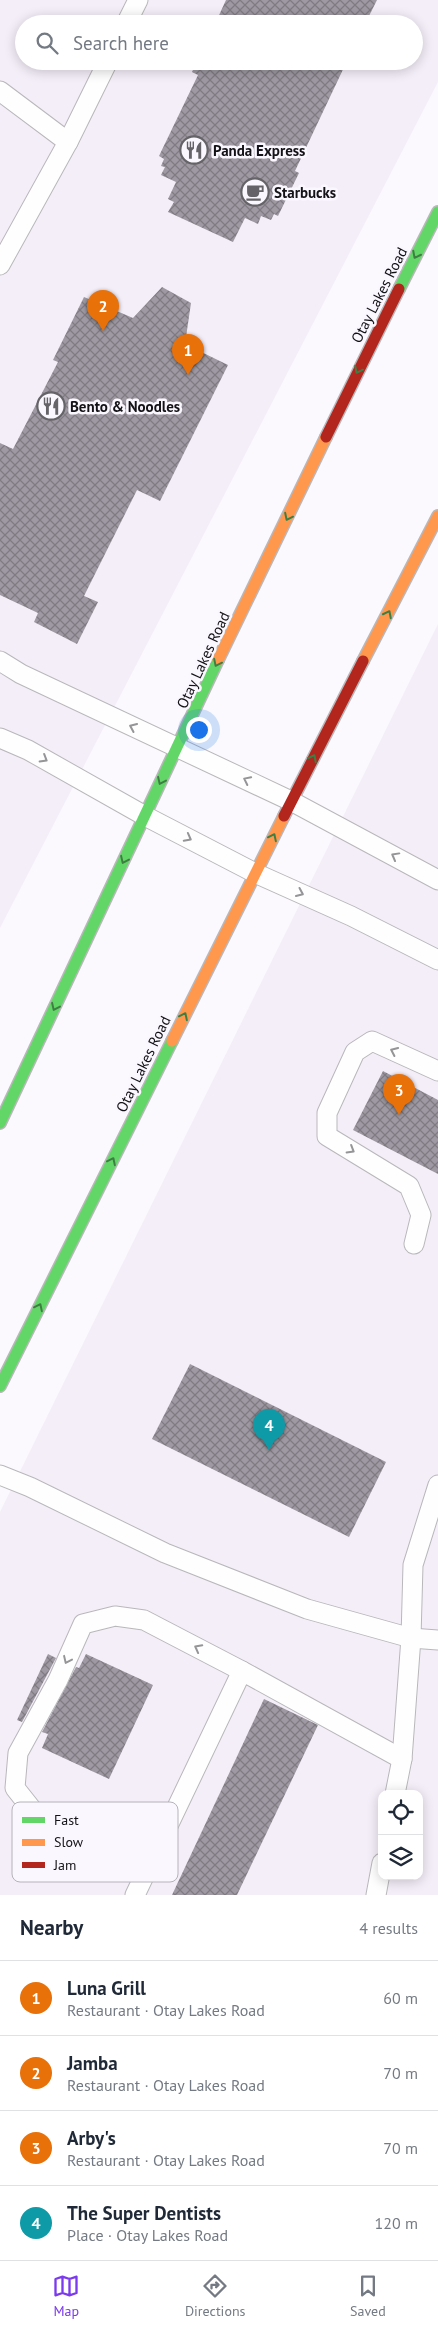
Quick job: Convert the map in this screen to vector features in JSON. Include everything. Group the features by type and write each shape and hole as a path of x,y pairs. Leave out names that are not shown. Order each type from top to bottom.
{"main road":[{"name":"Otay Lakes Road","path":"0,1123 375,335 438,212"},
{"name":"Otay Lakes Road","path":"0,1386 290,801 438,516"}],"lane":[{"path":"130,15 138,0"},
{"path":"0,266 68,142 104,70"},
{"path":"0,91 68,142"},
{"path":"0,661 21,674 290,801 438,880"},
{"path":"0,738 28,750 145,816 255,873 351,916 438,960"},
{"path":"414,1244 421,1215 408,1186 327,1136 326,1113 355,1052 372,1041 438,1071"},
{"path":"0,1475 30,1487 165,1553 298,1606 411,1638 438,1640"},
{"path":"396,1790 402,1759 411,1638 413,1565 438,1485"},
{"path":"26,1802 15,1788 18,1753 58,1680 83,1624 115,1616 144,1620 242,1671 402,1759"},
{"path":"178,1805 242,1671"},
{"path":"376,1895 379,1880"},
{"path":"135,1895 141,1882"}],"shaded area":[{"path":"0,0 438,0 438,82 0,928"},
{"path":"438,624 438,1895 0,1895 0,1512"}],"building":[{"path":"226,0 377,0 370,15 219,15"},
{"path":"193,70 343,70 295,171 299,173 278,216 274,214 271,220 261,216 258,224 245,218 233,242 168,212 174,202 168,199 176,182 161,175 165,167 161,166 164,159 159,156 198,75 192,72"},
{"path":"162,287 191,303 185,344 228,365 160,501 137,490 84,596 98,602 77,644 34,622 38,613 0,595 0,443 13,449 58,362 53,360 84,297 133,318"},
{"path":"383,1071 438,1100 438,1174 353,1130"},
{"path":"190,1364 386,1462 349,1537 152,1439"},
{"path":"48,1654 56,1658 22,1722 17,1720"},
{"path":"86,1654 153,1685 109,1779 42,1748 48,1734 42,1732 76,1667 79,1668"},
{"path":"264,1699 318,1725 237,1895 172,1895"}],"traffic: fast":[{"path":"399,289 438,212"},
{"path":"0,1123 218,660"},
{"path":"0,1386 172,1041"}],"traffic: slow":[{"path":"218,660 326,437"},
{"path":"363,661 438,516"},
{"path":"172,1041 284,816"}],"traffic: jam":[{"path":"326,437 399,289"},
{"path":"284,816 363,661"}],"place":[{"name":"Panda Express","path":"194,150"},
{"name":"Starbucks","path":"255,192"},
{"name":"Jamba","path":"103,331"},
{"name":"Luna Grill","path":"188,375"},
{"name":"Bento & Noodles","path":"51,406"},
{"name":"Arby's","path":"399,1115"},
{"name":"The Super Dentists","path":"269,1450"}]}
